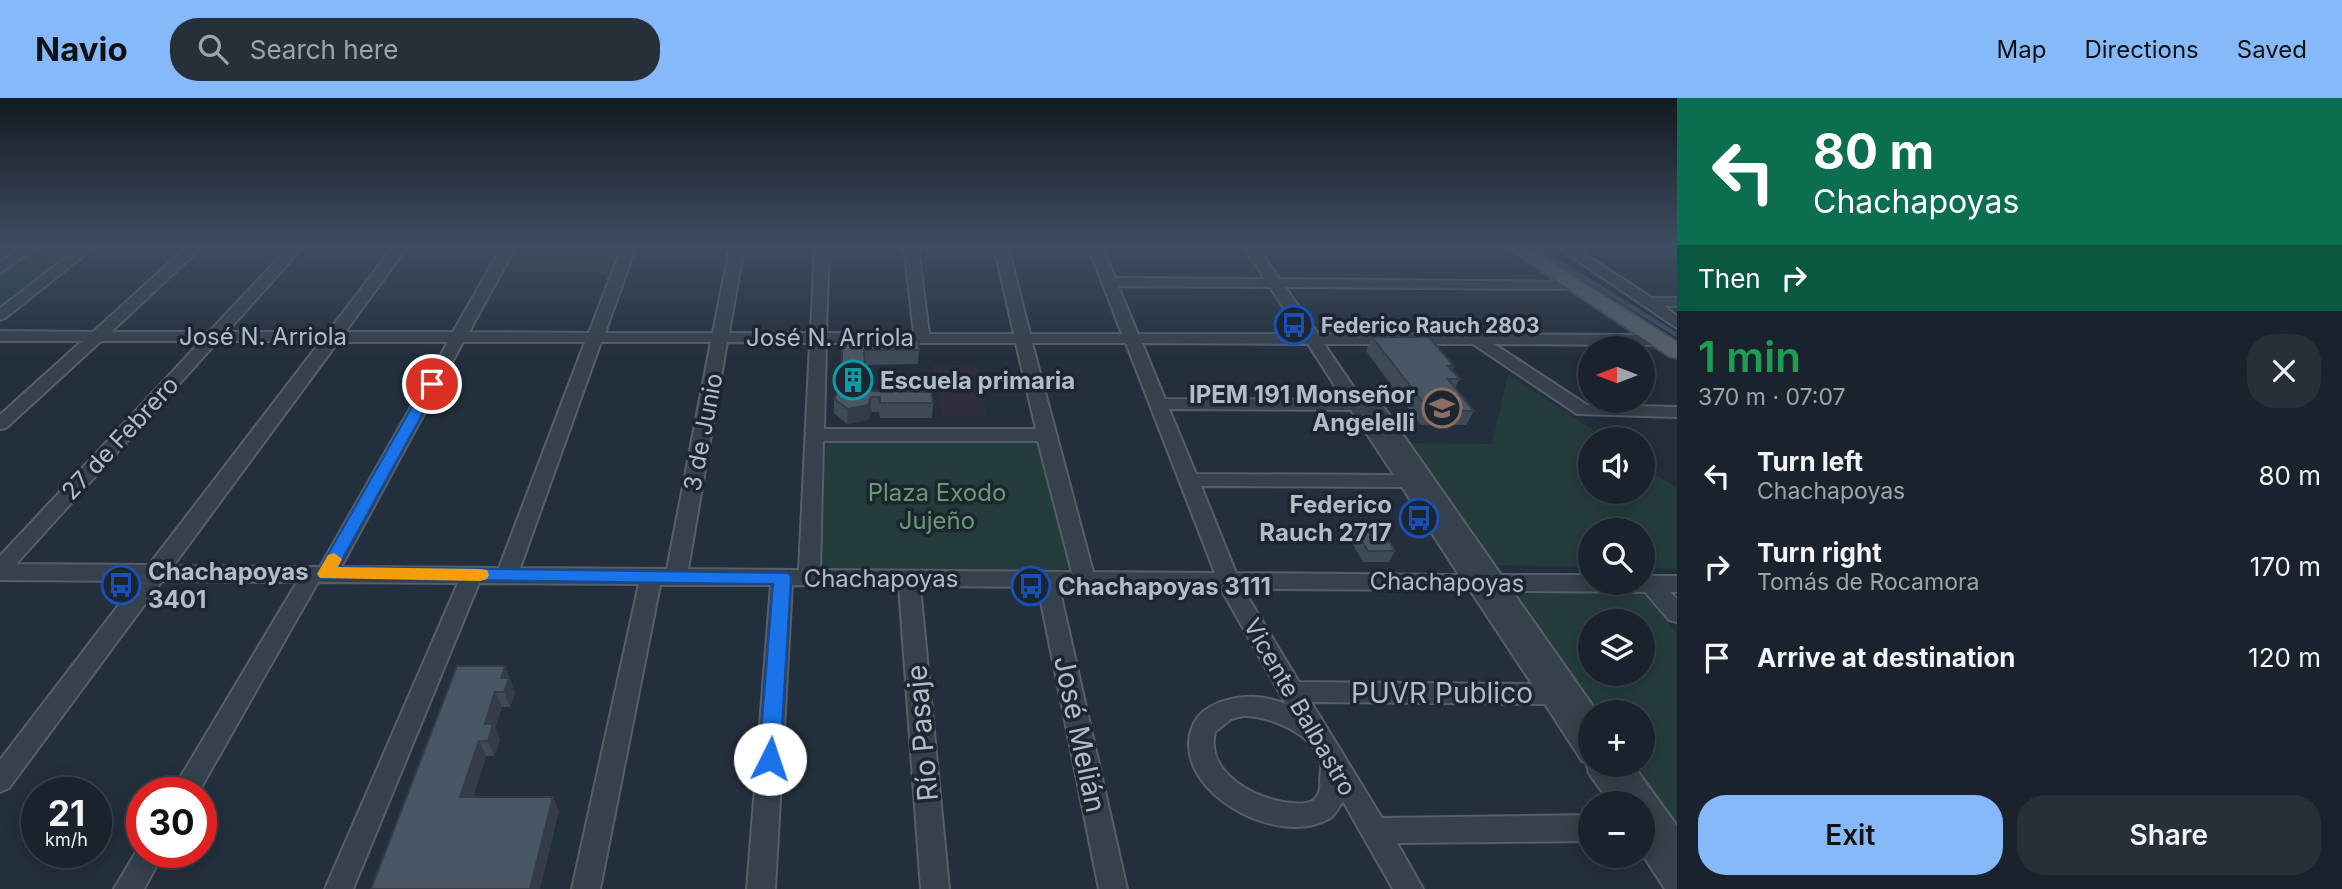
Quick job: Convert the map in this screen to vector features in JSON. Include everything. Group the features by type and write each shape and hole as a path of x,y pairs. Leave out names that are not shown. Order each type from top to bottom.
{"main road":[{"path":"1572,283 1669,346"}],"street":[{"path":"0,315 41,283"},
{"path":"0,424 155,283"},
{"name":"27 de Febrero","path":"0,570 263,283"},
{"path":"0,780 373,283"},
{"path":"194,777 319,574 488,283"},
{"path":"507,575 615,283"},
{"name":"3 de Junio","path":"676,576 731,283"},
{"path":"809,577 821,283"},
{"path":"915,283 922,337"},
{"path":"1010,283 1046,435 1085,580"},
{"name":"Vicente Balbastro","path":"1109,283 1191,480 1235,596 1409,889"},
{"path":"1268,283 1575,285"},
{"path":"1283,283 1485,582 1578,706"},
{"path":"1623,283 1677,323"},
{"path":"1648,302 1677,302"},
{"name":"José N. Arriola","path":"0,335 1474,338 1669,346"},
{"path":"1474,338 1574,405 1593,412 1677,412"},
{"path":"1159,404 1365,405"},
{"path":"815,435 1046,435"},
{"path":"1191,480 1417,481"},
{"name":"Chachapoyas","path":"0,570 1578,583"},
{"path":"339,889 472,575"},
{"path":"586,889 651,576"},
{"path":"761,889 782,577"},
{"name":"Río Pasaje","path":"909,578 934,889"},
{"name":"José Melián","path":"1047,580 1113,889"},
{"path":"1485,582 1550,694 1578,734"},
{"name":"Chachapoyas","path":"1655,584 1677,584"},
{"path":"1655,589 1677,614"},
{"name":"PUVR Publico","path":"1291,692 1550,694"},
{"path":"1252,705 1293,718 1324,748 1337,784 1327,804 1305,816 1284,818 1261,812 1231,794 1212,772 1201,746 1203,731 1216,715 1237,706 1252,705"},
{"path":"1627,777 1677,849"},
{"path":"1373,831 1578,828"},
{"path":"1655,849 1677,883"},
{"path":"128,889 140,868"}],"shaded area":[{"path":"933,365 976,365 987,415 942,417"}],"green space":[{"path":"0,283 34,283 0,309"},
{"path":"1508,374 1588,427 1578,427 1578,504 1655,504 1655,473 1677,489 1677,569 1655,568 1655,518 1578,518 1578,567 1496,565 1410,443 1492,444"},
{"name":"Plaza Exodo Jujeño","path":"819,441 1042,442 1071,569 818,569"},
{"path":"1508,588 1578,590 1578,595 1644,595 1677,634 1677,833 1655,801 1655,791 1648,791 1638,777 1655,777 1655,700 1586,700"}],"building":[{"path":"1372,337 1429,337 1454,366 1448,366 1460,379 1448,379 1474,411 1429,410"},
{"path":"849,340 918,340 919,350 864,350 866,386 872,391 931,392 933,403 880,403 880,397 871,397 868,405 848,409 834,399 840,388 854,385 854,380 842,380 842,350"},
{"path":"1353,526 1379,526 1395,551 1368,551"},
{"path":"457,666 505,666 501,678 509,678 504,692 495,692 485,724 493,724 488,741 479,741 460,797 553,797 530,889 371,889"}],"waterway":[{"path":"1593,283 1677,335"}],"slow traffic":[{"path":"334,559 326,574 480,575"}],"place":[{"name":"Federico Rauch 2803","path":"1294,325"},
{"name":"Escuela primaria","path":"853,380"},
{"name":"IPEM 191 Monseñor Angelelli","path":"1442,408"},
{"name":"Federico Rauch 2717","path":"1419,518"},
{"name":"Chachapoyas 3401","path":"121,585"},
{"name":"Chachapoyas 3111","path":"1031,586"}],"route":[{"path":"432,384 326,574 782,577 770,759"}]}
